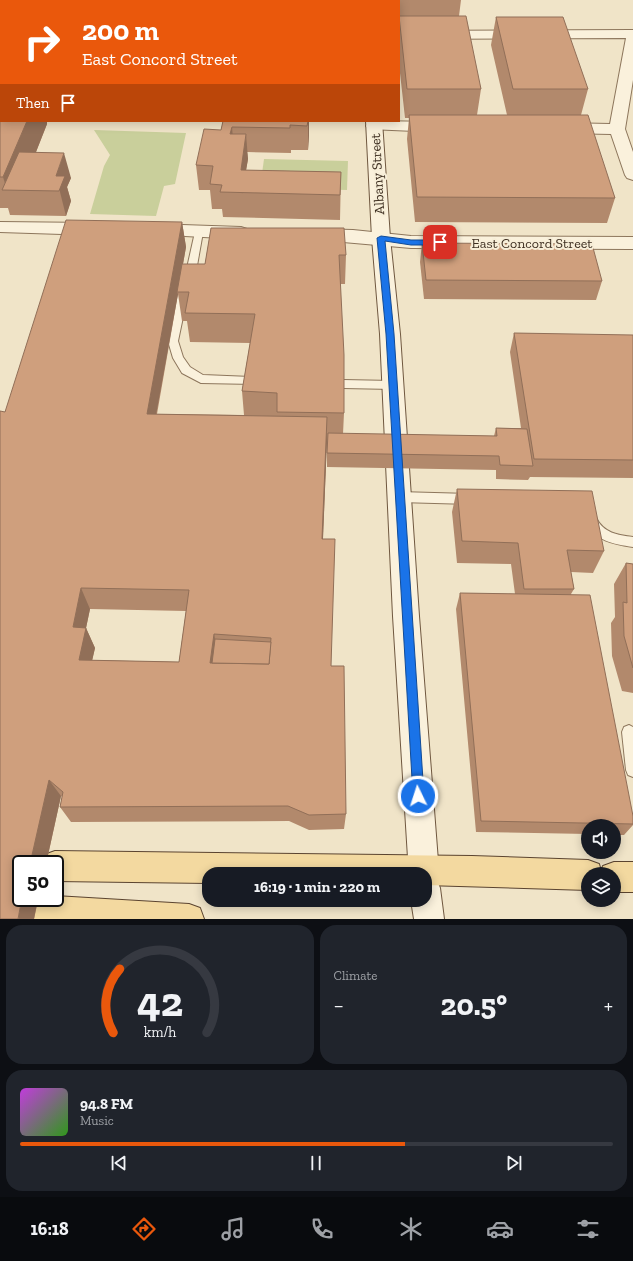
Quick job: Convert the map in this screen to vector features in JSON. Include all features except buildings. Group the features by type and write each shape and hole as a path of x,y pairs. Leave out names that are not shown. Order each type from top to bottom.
{"main road":[{"path":"64,866 202,870"},
{"path":"432,877 581,875"},
{"path":"621,876 633,877"},
{"path":"36,910 189,919"}],"street":[{"path":"400,35 633,34"},
{"path":"633,38 617,129 633,175"},
{"path":"374,123 456,127"},
{"name":"Albany Street","path":"374,123 381,238 393,385 423,867"},
{"path":"548,128 617,129"},
{"path":"0,227 110,230"},
{"path":"134,230 261,234"},
{"name":"East Concord Street","path":"300,235 381,238 411,242 633,243"},
{"name":"Albany Street","path":"428,907 429,919"}],"lane":[{"path":"199,232 190,278 184,288 173,341 178,358 186,370 201,379 251,381"},
{"path":"343,384 393,385"},
{"path":"399,497 483,500"},
{"path":"585,509 591,518 593,526 602,534 617,540 633,542"},
{"path":"628,732 633,770"}],"green space":[{"path":"94,130 186,133 175,184 164,186 156,216 90,214 104,166 110,155"},
{"path":"264,159 348,161 347,190 260,188"}],"route":[{"path":"418,796 390,334 381,238 411,242 440,242"}]}
